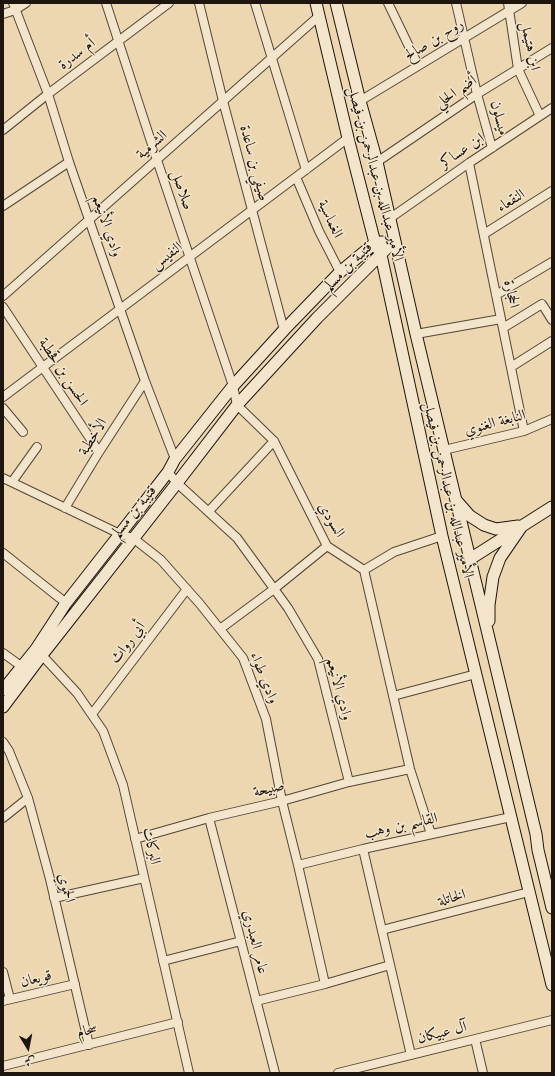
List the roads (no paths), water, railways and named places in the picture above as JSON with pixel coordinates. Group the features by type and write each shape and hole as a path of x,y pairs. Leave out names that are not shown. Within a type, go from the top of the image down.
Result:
{"main road":[{"name":"الأمير عبدالله بن عبدالرحمن بن فيصل","path":"316,3 375,243 382,255 442,536 552,984"},
{"name":"الأمير عبدالله بن عبدالرحمن بن فيصل","path":"336,3 360,101 377,162 394,242 536,834 538,850 552,908"},
{"name":"قتيبة بن مسلم","path":"3,707 39,652 66,603 168,472 175,459 233,386 340,272 375,243 394,242"},
{"name":"قتيبة بن مسلم","path":"3,690 21,666 39,652 133,538 237,405 317,318 394,242"},
{"name":"الأمير عبدالله بن عبدالرحمن بن فيصل","path":"456,500 470,516 484,525 496,529 522,526"},
{"path":"470,559 552,507"},
{"name":"الأمير عبدالله بن عبدالرحمن بن فيصل","path":"489,639 489,605 493,577 500,558 522,526"}],"street":[{"path":"3,14 14,6 26,3"},
{"name":"صلاصل","path":"106,3 156,160 233,386"},
{"name":"أم سدرة","path":"3,130 48,94 170,3"},
{"name":"صيفي بن ساعدة","path":"199,3 223,101 284,330"},
{"path":"255,3 306,170"},
{"path":"388,3 418,65"},
{"name":"ميسلون","path":"456,3 477,94 492,148"},
{"name":"روح بن صالح","path":"360,101 464,38 508,7 522,3"},
{"name":"وادي الأنيعم","path":"14,6 48,94 145,381 175,459"},
{"name":"ابن هتيمل","path":"508,7 518,69 540,116"},
{"name":"الشرمية","path":"3,296 319,16"},
{"name":"أضم الحلي","path":"377,162 477,94 552,48"},
{"name":"ابن عساكر","path":"389,219 470,162 552,108"},
{"name":"النفيس","path":"3,397 348,138"},
{"path":"3,206 70,162"},
{"name":"الحجارة","path":"470,162 524,431"},
{"name":"الغماسية","path":"296,177 340,272"},
{"name":"النقعاء","path":"484,234 552,191"},
{"path":"496,295 552,262"},
{"path":"416,334 502,324 542,304 552,320"},
{"name":"الحسن بن قحطبة","path":"3,307 99,452"},
{"path":"511,367 552,341"},
{"name":"الأخطبة","path":"65,508 145,381"},
{"path":"233,386 237,405"},
{"name":"السودي","path":"237,405 274,441 327,546 364,570"},
{"path":"3,408 23,432"},
{"name":"النابغة الغنوي","path":"444,450 524,431 552,419"},
{"path":"209,511 274,441"},
{"path":"12,482 36,447"},
{"name":"وادي الأنيعم","path":"168,472 237,538 288,608 318,659 348,782"},
{"name":"وادي طواء","path":"3,478 120,534 133,538 161,560 187,589 243,658 266,719 282,801 298,865 324,984"},
{"path":"431,834 410,769 364,570 394,552 442,536"},
{"path":"220,629 327,546"},
{"path":"3,553 66,603"},
{"name":"أبي رواث","path":"92,714 187,589"},
{"name":"البركات","path":"39,652 77,693 103,731 123,784 189,1073"},
{"path":"3,653 21,666"},
{"path":"393,696 476,674"},
{"name":"الحموي","path":"3,742 9,751 28,798 54,898 89,1045"},
{"name":"صبيحة","path":"136,839 209,818 282,801 348,782 410,769"},
{"path":"3,818 28,798"},
{"name":"القاسم بن وهب","path":"298,865 363,849 510,817"},
{"name":"عامر العبدري","path":"209,818 275,1073"},
{"path":"363,849 411,1055"},
{"path":"54,898 144,878"},
{"name":"الخاتلة","path":"382,930 529,892"},
{"path":"163,961 240,941"},
{"path":"256,1001 324,984 390,965"},
{"path":"3,972 7,1000"},
{"name":"قويعان","path":"7,1000 75,984"},
{"name":"آل عبيكان","path":"338,1073 552,1020"},
{"name":"سحام","path":"3,1066 178,1022"},
{"path":"475,1039 483,1073"}]}
